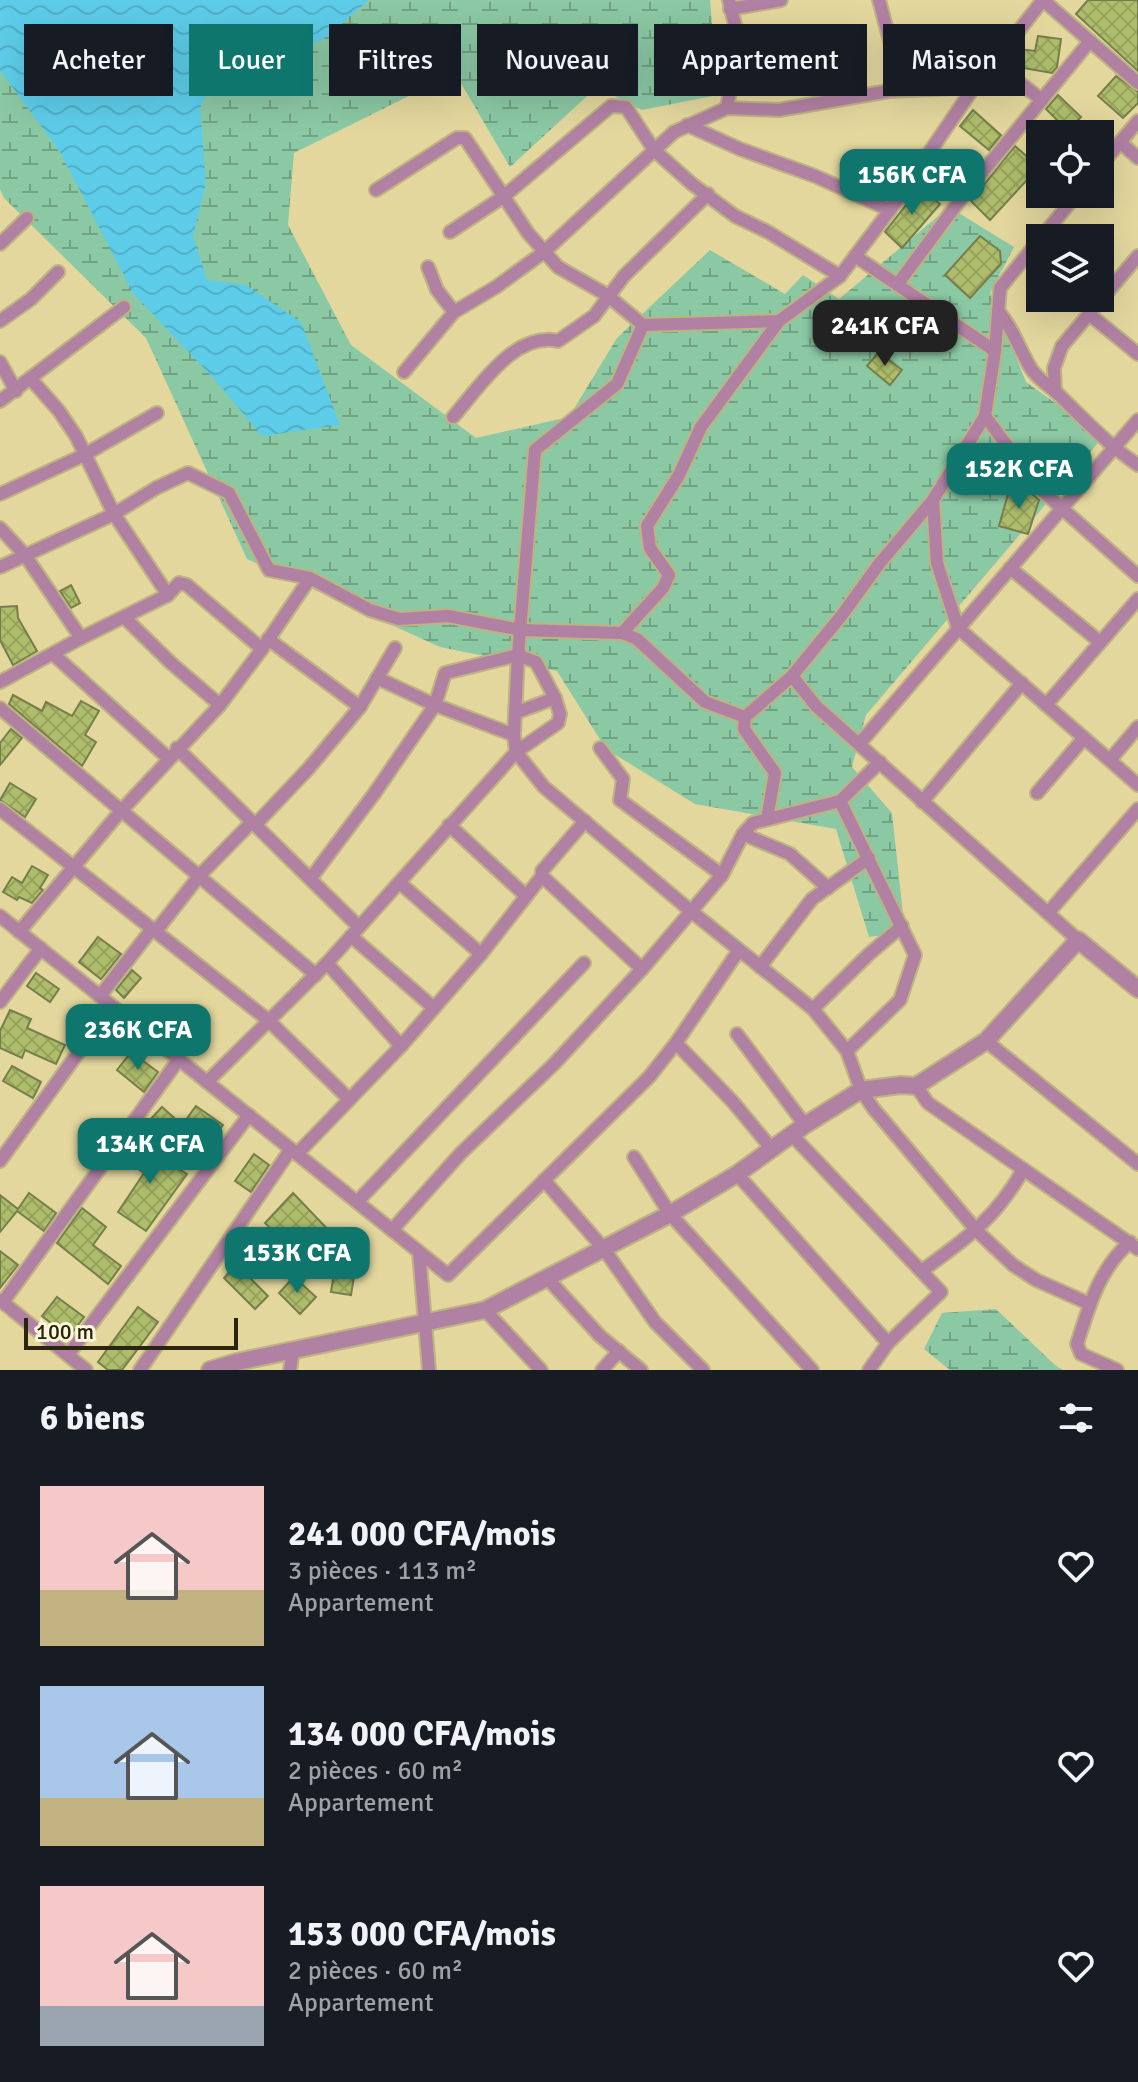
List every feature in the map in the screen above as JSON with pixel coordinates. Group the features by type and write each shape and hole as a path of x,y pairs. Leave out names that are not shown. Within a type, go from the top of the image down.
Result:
{"street":[{"path":"727,108 739,41 729,4 781,0"},
{"path":"879,0 885,24"},
{"path":"1024,24 1043,0 1138,83"},
{"path":"897,285 963,196 1090,41"},
{"path":"1025,87 1042,100"},
{"path":"404,372 454,312 496,287 544,252 674,132 727,108 779,110 883,92"},
{"path":"622,633 663,588 669,575 650,548 647,526 679,475 701,427 779,321 840,276 890,210 968,96"},
{"path":"450,232 503,197 611,106 626,107 654,150 735,216 768,232 840,276"},
{"path":"1114,149 1138,121"},
{"path":"687,125 890,210"},
{"path":"376,190 461,137 471,144 503,197 558,267 607,295 643,325 779,321"},
{"path":"1120,142 1138,158"},
{"path":"453,417 518,347 549,339 558,341 594,316 607,295 708,194"},
{"path":"1052,224 1065,208"},
{"path":"0,244 27,218"},
{"path":"855,256 995,351"},
{"path":"767,819 775,773 744,729 745,717 792,676 933,500 985,416 1000,288 1026,256"},
{"path":"1055,391 1056,358 1062,346 1136,262"},
{"path":"428,267 437,290 454,312"},
{"path":"0,321 31,299 58,272"},
{"path":"0,401 124,307"},
{"path":"998,311 1010,324 1033,371 1042,382 1113,448 1138,465"},
{"path":"1089,314 1138,354"},
{"path":"643,325 617,384 535,450 518,655 516,752 544,787 813,1009 847,1051 861,1090 977,1231 1027,1275 1090,1304"},
{"path":"0,362 16,391"},
{"path":"31,379 76,436 114,514 168,595"},
{"path":"0,494 84,455 157,413"},
{"path":"985,416 1037,486 1138,576"},
{"path":"860,743 1138,420"},
{"path":"0,567 114,514 188,473 229,493 269,570 310,578 370,610 399,619 448,616 521,630 622,633 637,639 705,702 745,717"},
{"path":"933,500 937,563 958,628 1138,785"},
{"path":"0,528 25,555 81,638"},
{"path":"1010,568 1100,642"},
{"path":"19,932 172,753 220,705 310,578"},
{"path":"0,682 168,595 176,584 187,585 265,644 360,707"},
{"path":"1046,705 1138,599"},
{"path":"1127,612 1138,620"},
{"path":"124,617 220,705"},
{"path":"100,996 200,875 309,768 360,707 395,648"},
{"path":"53,654 253,824 311,878 355,932 434,1008"},
{"path":"207,1082 316,975 516,752 558,723 560,714 555,698 536,662 518,655 445,673 435,705 311,878"},
{"path":"792,676 816,706 922,802 1138,989"},
{"path":"377,678 435,705 514,735"},
{"path":"922,802 1022,683"},
{"path":"515,713 555,698"},
{"path":"0,708 316,975"},
{"path":"1110,760 1138,727"},
{"path":"1037,793 1084,738"},
{"path":"600,748 623,779 620,800 722,875"},
{"path":"392,1230 461,1153 554,1064 642,969 722,875 743,834 753,823 840,801 880,762"},
{"path":"840,801 915,955 900,1000 847,1051"},
{"path":"0,809 268,1020 349,1099"},
{"path":"1048,913 1138,809"},
{"path":"140,1370 294,1152 401,1046 481,954 542,876 542,871 585,821"},
{"path":"449,825 526,896"},
{"path":"743,834 790,854 828,888"},
{"path":"760,967 812,899 869,858"},
{"path":"542,876 642,969"},
{"path":"400,883 481,954"},
{"path":"0,916 448,1275 649,1077 739,950"},
{"path":"813,1009 902,926"},
{"path":"210,1370 485,1310 670,1214 737,1174 771,1148 861,1090 916,1086 986,1041 1078,940"},
{"path":"0,1002 41,948"},
{"path":"327,963 401,1046"},
{"path":"357,1202 584,963"},
{"path":"0,1161 112,1006"},
{"path":"737,1034 799,1130 846,1194 941,1292 888,1343 869,1370"},
{"path":"986,1041 1138,1164"},
{"path":"676,1043 733,1102 771,1148"},
{"path":"86,1370 1,1301 179,1059"},
{"path":"916,1086 928,1103 1134,1246 1106,1269 1077,1344 1081,1354 1117,1370"},
{"path":"68,1355 249,1115"},
{"path":"634,1157 670,1214 812,1370"},
{"path":"923,1270 977,1231 1001,1206 1023,1170"},
{"path":"737,1174 888,1343"},
{"path":"544,1180 604,1249 655,1322 703,1370"},
{"path":"419,1252 429,1370"},
{"path":"547,1278 600,1336 641,1370"},
{"path":"485,1310 541,1370"},
{"path":"290,1370 293,1350"},
{"path":"602,1370 619,1351"}],"green space":[{"path":"0,0 710,0 712,24 654,24 654,96 713,96 642,110 615,96 638,96 638,24 477,24 477,96 587,96 510,167 461,83 461,24 329,24 329,96 409,96 294,153 288,225 351,345 476,438 569,417 617,338 710,250 785,294 803,275 839,299 949,207 1014,247 990,293 1026,382 1103,437 866,715 852,767 892,813 905,932 869,937 836,829 695,804 606,749 557,671 440,647 247,559 146,338 4,198 0,189"},
{"path":"996,1309 1063,1370 950,1370 924,1349 942,1313"}],"water":[{"path":"0,0 369,0 341,24 329,24 329,34 313,43 313,24 189,24 189,96 206,96 200,108 206,183 193,236 207,280 246,285 301,322 340,425 262,436 215,380 133,293 60,152 0,70"}],"building":[{"path":"1088,0 1138,0 1138,71 1076,14"},
{"path":"1038,36 1061,39 1057,67 1052,73 1025,68 1025,50 1035,51"},
{"path":"1116,76 1138,92 1138,103 1123,118 1098,96"},
{"path":"1058,95 1081,117 1078,120 1057,120 1046,109"},
{"path":"973,110 1001,135 989,150 960,126"},
{"path":"1015,146 1026,156 1026,181 990,220 971,201"},
{"path":"920,187 940,204 902,248 885,232"},
{"path":"980,236 1000,251 1001,264 970,298 945,275"},
{"path":"879,352 902,370 890,385 867,366"},
{"path":"1010,487 1031,493 1039,500 1028,534 999,526"},
{"path":"71,585 80,603 71,608 60,591"},
{"path":"17,606 18,618 37,651 13,665 0,640 0,607"},
{"path":"13,695 42,711 46,702 72,716 81,701 99,711 85,735 96,742 82,766 9,704"},
{"path":"11,729 22,738 0,765 0,743"},
{"path":"10,783 36,799 25,817 0,800"},
{"path":"32,866 48,875 40,888 43,890 32,903 19,897 17,900 3,892 12,877 22,883"},
{"path":"98,937 121,954 101,979 79,962"},
{"path":"132,970 141,978 124,998 116,990"},
{"path":"36,973 59,989 50,1002 27,986"},
{"path":"10,1010 31,1019 27,1028 65,1045 56,1064 25,1050 22,1058 0,1048 0,1031"},
{"path":"131,1052 158,1072 144,1092 117,1070"},
{"path":"12,1066 41,1082 33,1098 3,1081"},
{"path":"196,1106 223,1125 195,1164 148,1122 162,1107 182,1125"},
{"path":"132,1140 187,1174 146,1231 118,1212 144,1173 122,1157"},
{"path":"254,1154 269,1165 251,1192 235,1181"},
{"path":"29,1193 56,1213 44,1231 17,1211 0,1232 0,1195 18,1209"},
{"path":"293,1193 335,1237 312,1256 325,1258 312,1271 291,1247 276,1264 268,1253 247,1275 268,1296 255,1309 224,1278 269,1227 265,1223"},
{"path":"82,1208 106,1227 93,1245 121,1266 108,1284 57,1243"},
{"path":"0,1251 18,1265 0,1288"},
{"path":"336,1260 356,1264 351,1295 331,1292"},
{"path":"294,1277 316,1297 300,1314 279,1293"},
{"path":"57,1297 84,1317 69,1337 42,1316"},
{"path":"138,1307 158,1322 122,1370 108,1370 98,1362"}]}
